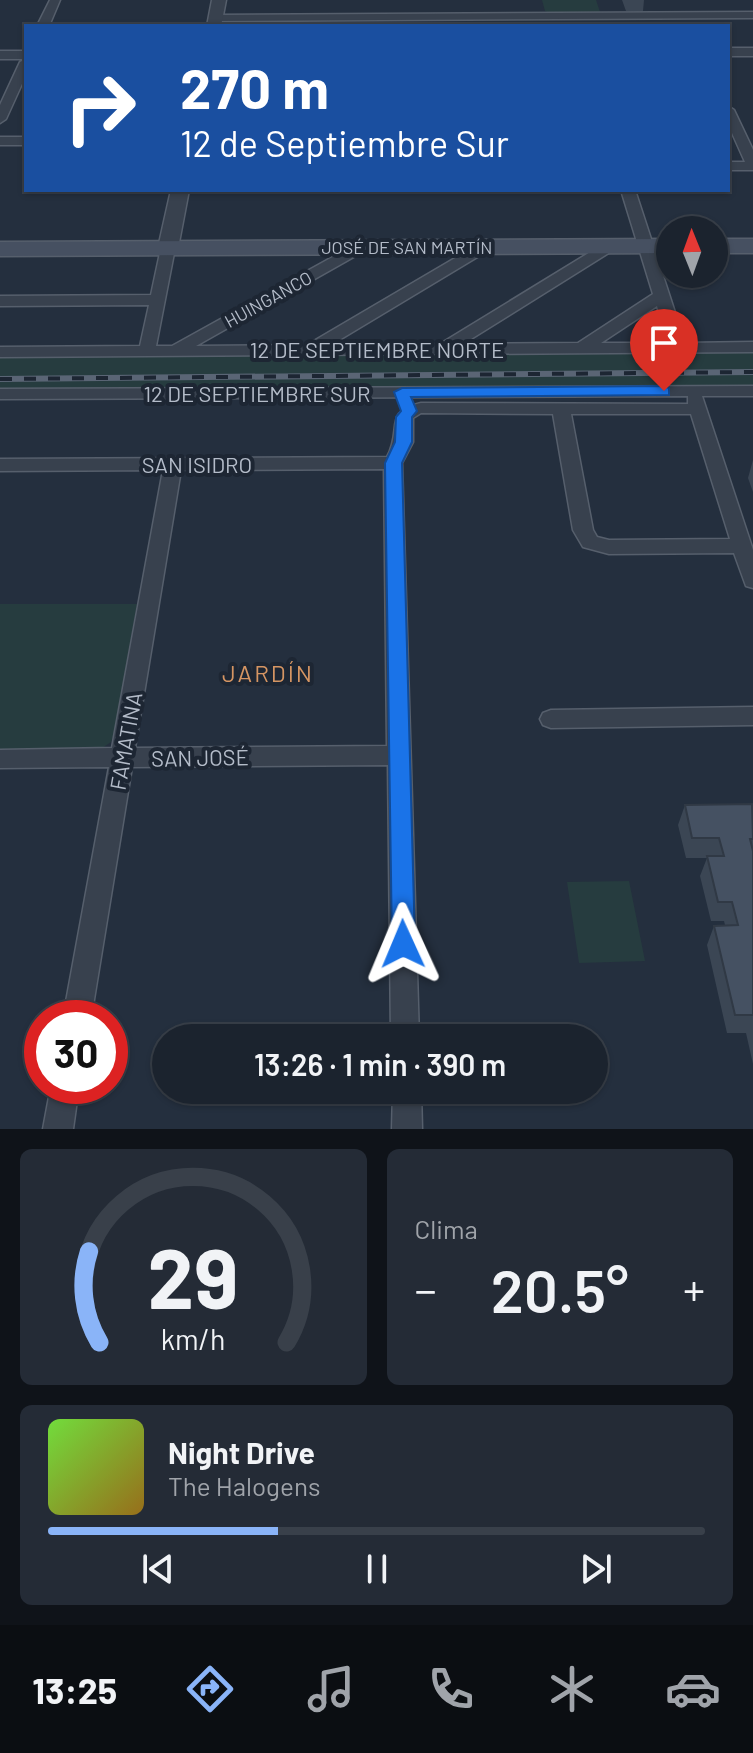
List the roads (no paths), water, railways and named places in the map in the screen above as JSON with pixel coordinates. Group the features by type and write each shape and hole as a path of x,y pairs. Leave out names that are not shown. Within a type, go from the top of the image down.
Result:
{"main road":[{"name":"JOSÉ DE SAN MARTÍN","path":"0,249 656,246"},
{"path":"728,246 753,246"}],"street":[{"path":"44,24 55,0"},
{"path":"219,0 215,22 542,16 576,21 605,16 753,15"},
{"path":"538,0 542,16"},
{"path":"600,0 605,16"},
{"path":"730,52 753,52"},
{"path":"0,55 24,55"},
{"path":"0,119 24,66"},
{"path":"730,114 753,165 730,166"},
{"path":"0,141 24,141"},
{"path":"147,351 180,192"},
{"path":"629,192 678,347"},
{"path":"444,349 610,246"},
{"name":"HUINGANCO","path":"175,351 361,247"},
{"path":"310,350 484,247"},
{"path":"582,348 661,296"},
{"path":"0,301 158,300"},
{"name":"12 DE SEPTIEMBRE NORTE","path":"0,352 753,347"},
{"name":"12 DE SEPTIEMBRE SUR","path":"0,394 402,392 696,400 753,391"},
{"path":"402,392 409,411"},
{"path":"405,1024 393,463 404,442 404,417 409,411 421,408 561,409 696,400 753,581"},
{"path":"561,409 583,530 590,542 609,547 742,546"},
{"name":"SAN ISIDRO","path":"0,465 393,463"},
{"name":"FAMATINA","path":"80,1000 173,464"},
{"path":"551,719 753,716"},
{"name":"SAN JOSÉ","path":"0,759 399,755"},
{"path":"58,1129 62,1104"},
{"path":"407,1104 407,1129"}],"railway":[{"path":"0,379 753,372"}],"district":[{"name":"JARDÍN","path":"268,672"}]}
